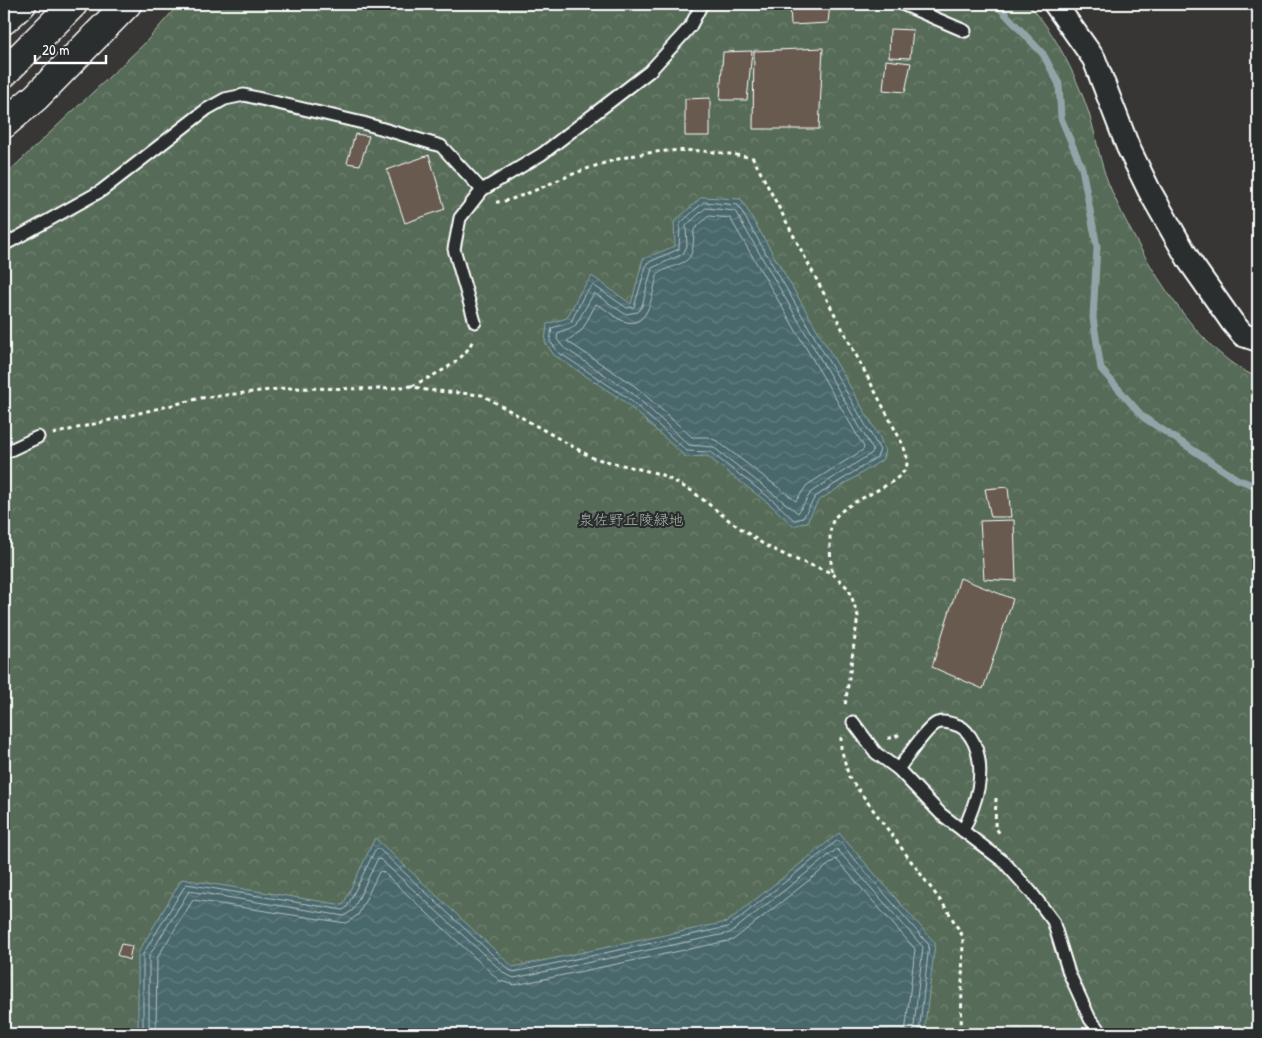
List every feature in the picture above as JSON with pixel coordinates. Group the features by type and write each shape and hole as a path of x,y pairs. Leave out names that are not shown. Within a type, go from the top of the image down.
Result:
{"highway":[{"path":"4,20 22,4"},
{"path":"4,73 73,4"},
{"path":"4,129 124,7"},
{"path":"4,124 36,96"}],"street":[{"path":"1055,4 1094,59 1128,147 1149,190 1190,262 1243,335 1258,340"}],"lane":[{"path":"476,322 454,249 460,218 482,190 542,154 650,71 690,27 702,4"},
{"path":"902,4 966,31"},
{"path":"4,245 101,191 207,110 225,99 244,95 363,123 441,146 482,190"},
{"path":"4,452 38,438"},
{"path":"853,722 876,753 898,769 941,814 1004,862 1031,892 1053,921 1069,973 1090,1019 1102,1034"},
{"path":"898,769 912,754 919,741 937,723 948,722 963,728 972,739 980,759 981,771 977,801 963,830"}],"path":[{"path":"473,201 500,203 591,167 644,152 674,149 714,151 753,158 901,441 907,458 907,466 900,476 844,509 833,519 831,531 832,573"},
{"path":"38,438 201,398 287,388 384,389 411,386 439,372 470,347 476,322"},
{"path":"411,386 426,390 482,395 594,458 660,474 692,491 730,522 763,544 789,557 832,573 849,589 858,616 844,713"},
{"path":"846,697 853,722"},
{"path":"841,729 841,748 849,776 948,911 963,937 961,1034"},
{"path":"882,739 893,738 909,729"},
{"path":"996,795 995,827 1004,840"}],"green space":[{"name":"泉佐野丘陵緑地","path":"179,4 1028,4 1048,28 1066,58 1091,120 1108,182 1150,264 1190,322 1212,346 1235,365 1258,377 1258,1034 4,1034 4,176 144,44"}],"water":[{"path":"702,197 741,199 880,438 885,451 882,460 818,501 807,522 793,526 772,506 707,456 686,457 625,402 554,355 545,342 547,324 567,318 580,292 592,276 631,304 643,259 675,246 674,222"},
{"path":"839,833 935,943 924,1034 138,1034 138,953 182,879 343,905 375,838 513,967 727,922"}],"building":[{"path":"790,4 830,4 828,23 791,25"},
{"path":"890,29 913,30 910,58 889,57"},
{"path":"823,48 819,129 753,129 754,51"},
{"path":"752,51 747,100 720,100 723,52"},
{"path":"886,60 911,63 905,92 883,90"},
{"path":"710,98 710,136 685,136 685,99"},
{"path":"355,134 369,136 360,165 347,163"},
{"path":"429,155 445,209 405,223 387,170"},
{"path":"1008,487 1011,517 991,517 985,489"},
{"path":"1014,520 1016,581 984,579 980,521"},
{"path":"960,578 1013,599 983,689 932,667"},
{"path":"121,944 132,946 129,960 117,955"}],"waterway":[{"path":"996,4 1043,54 1059,84 1061,118 1082,168 1097,247 1093,318 1101,369 1143,417 1237,479 1258,487"}]}
